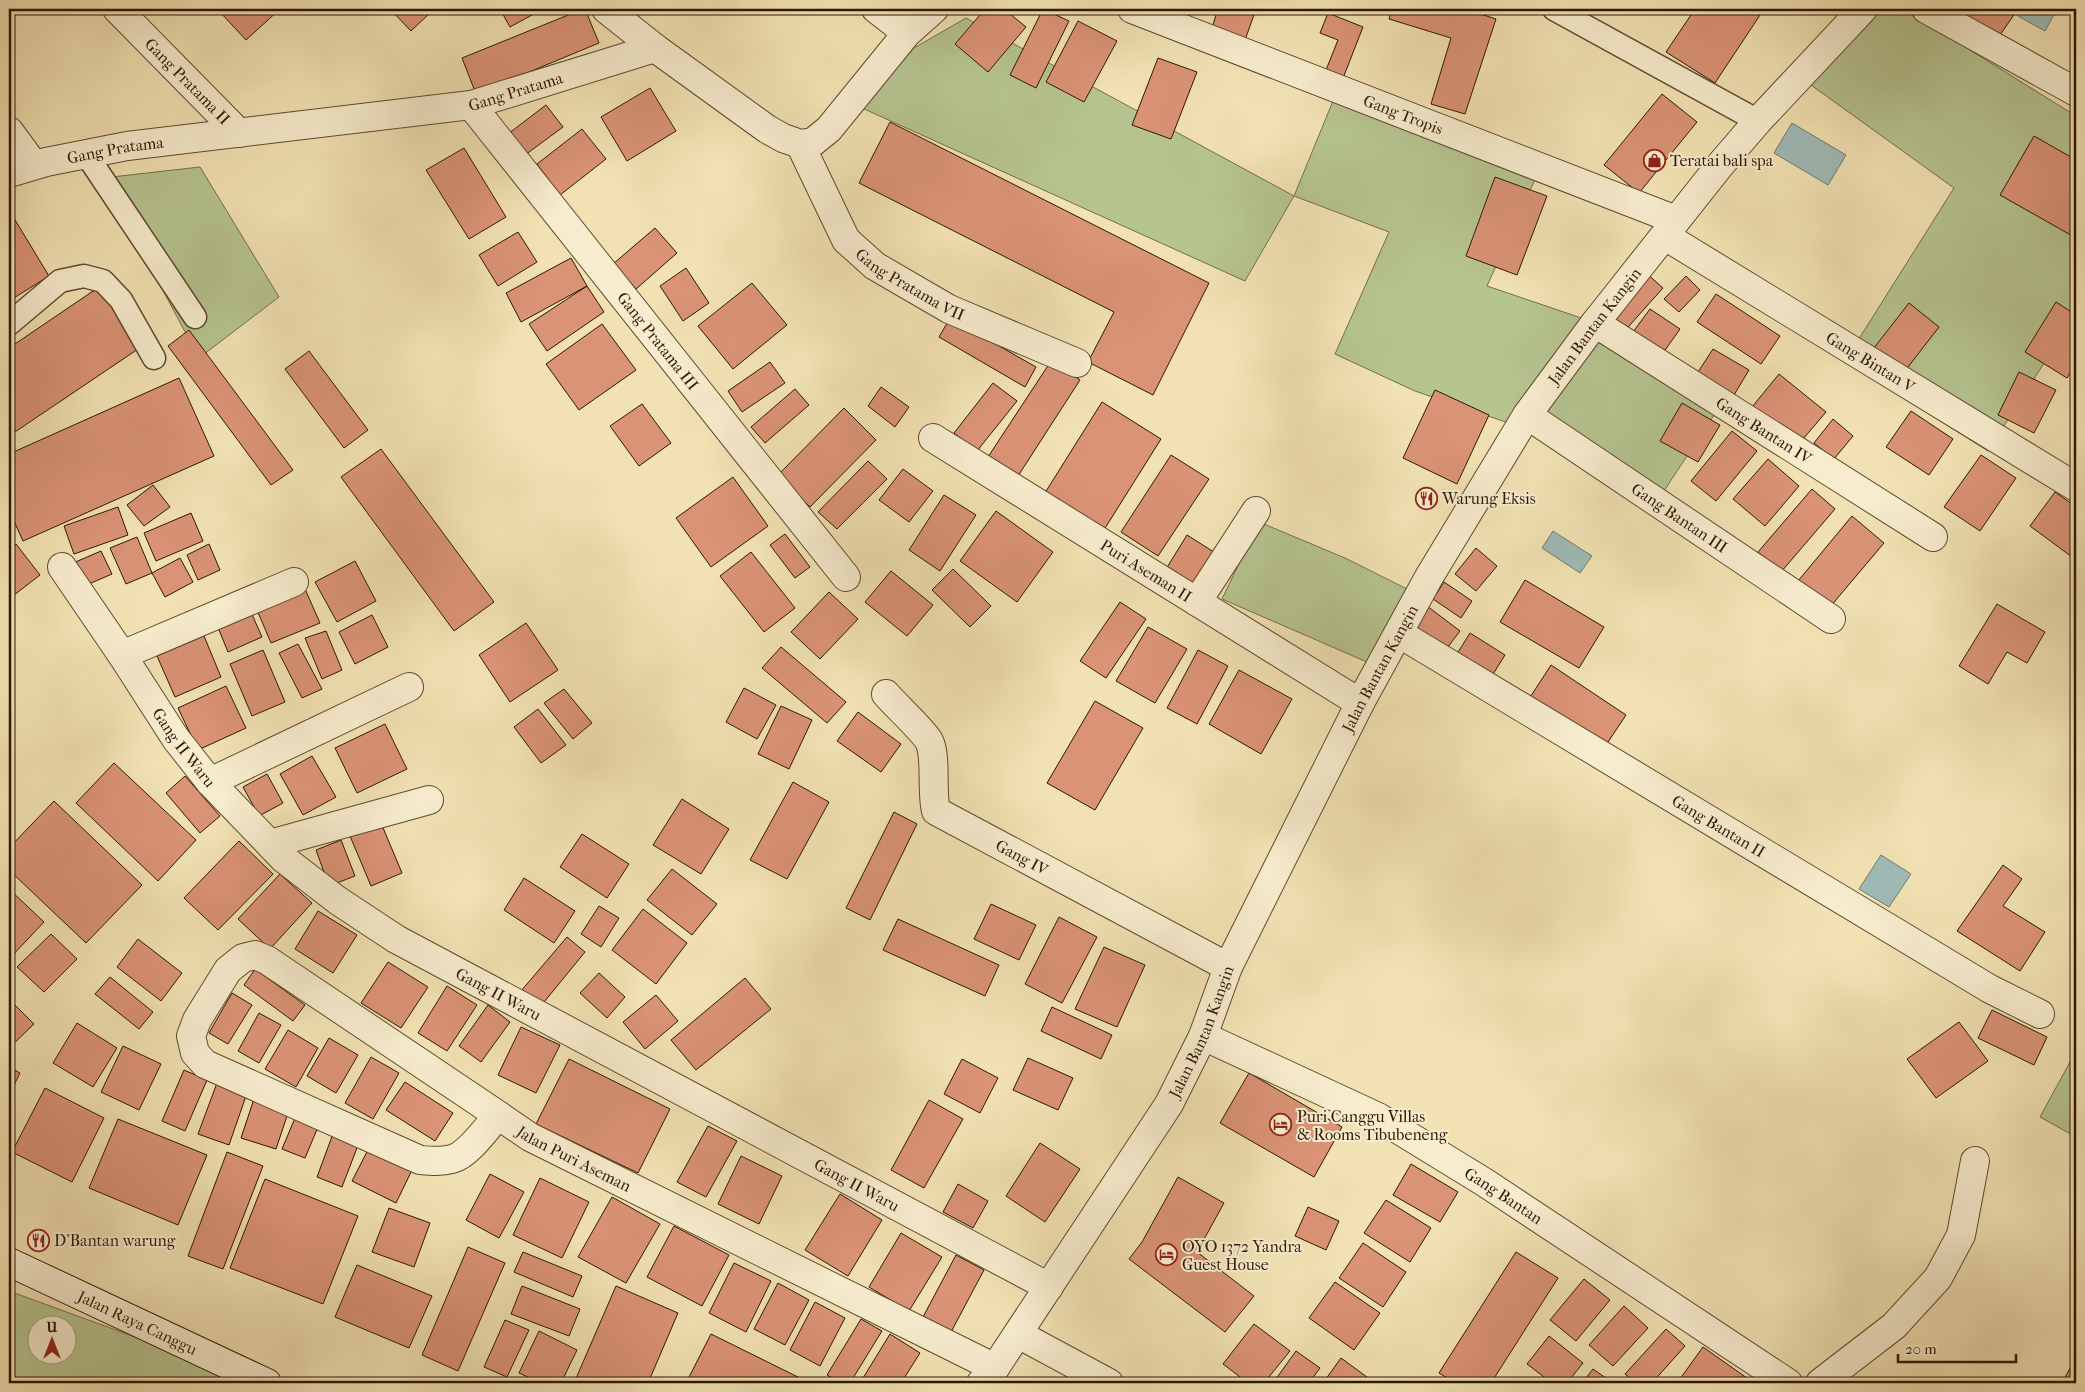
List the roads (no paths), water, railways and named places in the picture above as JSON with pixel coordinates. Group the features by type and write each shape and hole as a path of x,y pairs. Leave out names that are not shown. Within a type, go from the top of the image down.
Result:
{"street":[{"name":"Gang Pratama II","path":"117,9 239,133"},
{"path":"606,9 655,48 767,129 783,138 800,144 813,142 829,129 907,33 934,9"},
{"path":"876,9 907,33"},
{"name":"Gang Tropis","path":"1132,9 1670,228"},
{"name":"Jalan Bantan Kangin","path":"988,1375 1018,1334 1169,1104 1203,1036 1228,967 1360,704 1400,634 1429,577 1527,416 1595,323 1758,121 1863,9"},
{"path":"1926,9 2076,92"},
{"name":"Gang Pratama","path":"9,173 34,165 127,146 472,105 655,48"},
{"name":"Gang Pratama III","path":"472,105 846,577"},
{"path":"9,131 34,165"},
{"name":"Gang Pratama VII","path":"800,144 846,240 876,266 949,309 1076,363"},
{"name":"Gang Bintan V","path":"1670,228 2076,487"},
{"name":"Gang Bantan IV","path":"1595,323 1933,537"},
{"name":"Gang Bantan III","path":"1527,416 1831,619"},
{"name":"Puri Aseman II","path":"932,438 1360,704"},
{"path":"1197,602 1256,511"},
{"name":"Gang II Waru","path":"62,567 176,739 210,782 284,859 337,900 396,939 1049,1287"},
{"path":"122,655 294,582"},
{"name":"Gang Bantan II","path":"1400,634 1990,989 2040,1014"},
{"path":"210,782 409,686"},
{"name":"Gang IV","path":"886,694 929,741 932,752 933,799 936,811 1228,967"},
{"path":"270,844 429,800"},
{"name":"Jalan Puri Aseman","path":"498,1115 475,1142 454,1159 436,1162 420,1160 205,1064 195,1053 191,1036 197,1020 228,970 243,958 255,955 267,960 498,1115 530,1137 988,1375"},
{"name":"Gang Bantan","path":"1203,1036 1378,1117 1484,1182 1788,1383"},
{"path":"1820,1383 1894,1326 1938,1278 1961,1235 1975,1161"},
{"name":"Jalan Raya Canggu","path":"9,1262 250,1380"},
{"path":"1018,1334 1109,1383"}],"lane":[{"path":"1554,9 1758,121"},
{"path":"86,154 195,317"},
{"path":"9,324 60,280 84,276 103,281 121,300 154,358"}],"water":[{"path":"2022,9 2057,9 2045,31 2018,16"},
{"path":"1792,123 1846,155 1828,185 1774,153"},
{"path":"1553,531 1592,556 1580,573 1542,548"},
{"path":"1881,855 1911,874 1889,907 1859,889"}],"place":[{"name":"Teratai bali spa","path":"1654,160"},
{"name":"Warung Eksis","path":"1426,498"},
{"name":"Puri Canggu Villas & Rooms Tibubeneng","path":"1281,1125"},
{"name":"D'Bantan warung","path":"38,1240"},
{"name":"OYO 1372 Yandra Guest House","path":"1166,1255"}]}
